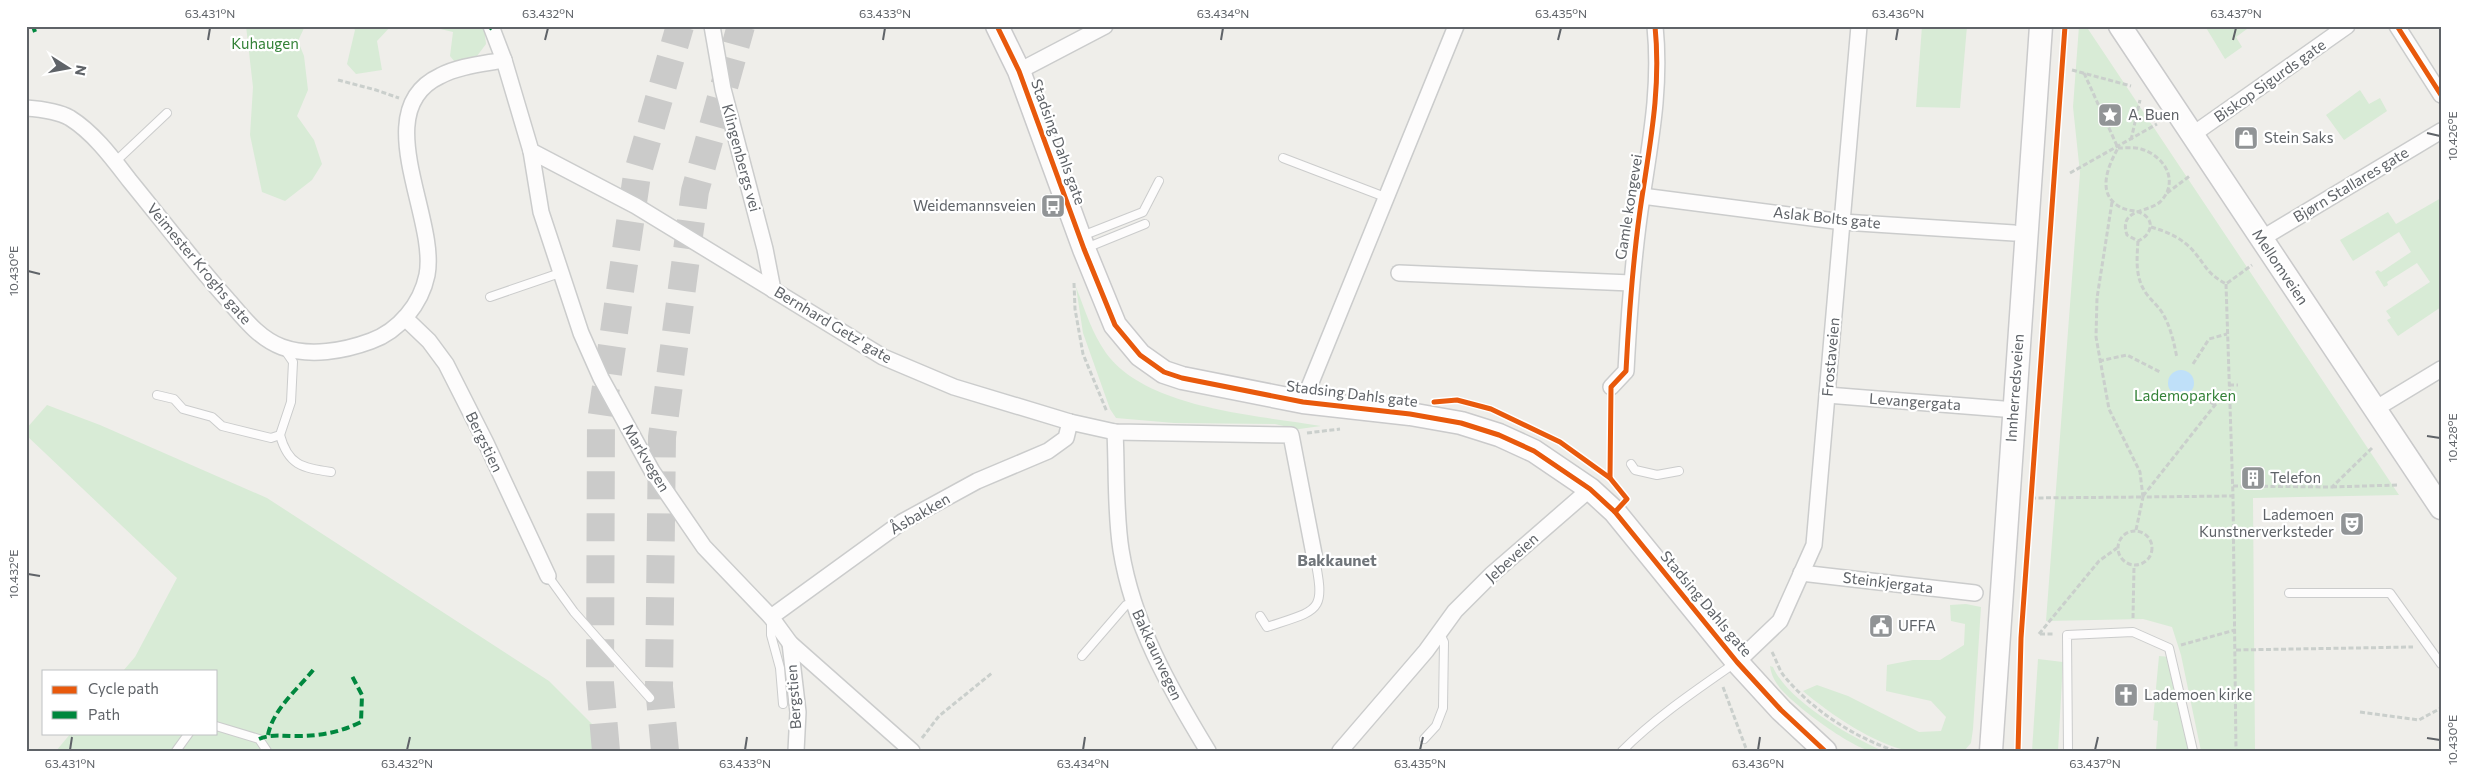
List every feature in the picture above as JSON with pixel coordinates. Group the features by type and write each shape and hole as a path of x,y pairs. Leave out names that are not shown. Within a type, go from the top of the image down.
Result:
{"main road":[{"name":"Stadsing Dahls gate","path":"997,26 1019,71 1082,243 1115,325 1140,355 1164,372 1199,382 1303,402 1410,414 1462,423 1499,435 1534,451 1590,489 1615,512 1737,662 1821,750"},
{"name":"Innherredsveien","path":"1991,751 2041,26"},
{"name":"Mellomveien","path":"2120,26 2441,508"}],"street":[{"path":"491,26 504,60 532,151"},
{"name":"Klingenbergs vei","path":"712,26 723,89 765,249 773,290"},
{"path":"1019,71 1105,26"},
{"name":"Stadsing Dahls gate","path":"1303,402 1385,196 1456,26"},
{"name":"Gamle kongevei","path":"1611,386 1626,371 1631,283 1642,196 1652,142 1658,86 1655,26"},
{"name":"Frostaveien","path":"1737,662 1780,621 1814,546 1859,26"},
{"name":"Biskop Sigurds gate","path":"2192,135 2347,26"},
{"path":"2397,26 2441,95"},
{"path":"410,105 420,90 439,76 504,60"},
{"name":"Veimester Kroghs gate","path":"26,108 38,108 68,117 83,128 115,162 201,270 256,333 282,347 319,352 352,348 383,337 405,318 420,299 427,274 426,243 407,148 406,123 410,105"},
{"name":"Bjørn Stallares gate","path":"2261,239 2441,131"},
{"name":"Bernhard Getz' gate","path":"532,151 636,206 883,357 954,387 1070,422 1115,432 1291,435"},
{"name":"Markvegen","path":"532,151 541,212 581,332 601,378 652,471 704,547 771,617 790,643 912,751"},
{"name":"Aslak Bolts gate","path":"1642,196 1843,222 2014,232"},
{"name":"Gamle kongevei","path":"1399,273 1631,283"},
{"name":"Bergstien","path":"405,318 429,340 446,364 486,443 548,576"},
{"path":"2375,409 2441,369"},
{"name":"Levangergata","path":"1827,395 2003,409"},
{"name":"Åsbakken","path":"771,617 902,522 977,481 1048,451 1066,438 1070,422"},
{"name":"Bakkaunvegen","path":"1115,432 1121,549 1133,603 1170,688 1208,751"},
{"path":"1291,435 1314,554"},
{"name":"Jebeveien","path":"1340,751 1426,652 1455,611 1491,575 1590,489"},
{"name":"Steinkjergata","path":"1801,573 1975,593"},
{"name":"Bergstien","path":"790,643 798,712 796,751"}],"lane":[{"path":"115,162 168,113"},
{"path":"1283,158 1385,196"},
{"path":"1082,243 1143,212 1159,181"},
{"path":"1082,243 1144,224"},
{"path":"490,297 560,273"},
{"path":"282,347 293,362 291,402 280,435 284,448 290,458 305,468 331,472"},
{"path":"157,395 174,399 183,409 212,417 222,426 271,438 280,435"},
{"path":"1631,464 1635,470 1657,475 1679,471"},
{"path":"1260,616 1267,627 1311,612 1319,599 1320,586 1314,554"},
{"path":"548,576 574,612 650,698"},
{"path":"2289,593 2390,593 2441,664"},
{"path":"1082,656 1126,605 1133,603"},
{"path":"771,617 770,635 780,668 784,704"},
{"path":"1424,739 1436,726 1442,708 1444,642 1439,632"},
{"path":"2068,751 2067,634 2133,632 2169,648 2193,751"},
{"path":"1622,751 1641,732 1737,662"},
{"path":"218,727 260,739 267,751"},
{"path":"176,751 188,734"}],"path":[{"path":"2072,70 2131,86"},
{"path":"2084,73 2118,148"},
{"path":"338,80 376,90 410,105"},
{"path":"2131,140 2140,100"},
{"path":"2070,173 2118,148 2157,124"},
{"path":"2118,148 2139,149 2161,160 2169,175 2170,184 2166,194"},
{"path":"2118,148 2107,170 2106,192 2112,202 2120,207 2140,212 2150,221 2151,227 2144,238 2138,241"},
{"path":"2138,241 2127,235 2125,227 2127,219 2131,215 2152,208 2166,194 2191,176"},
{"path":"2112,202 2097,298 2096,337 2109,409 2140,472 2143,497 2136,530"},
{"path":"2151,227 2180,240 2195,253 2203,267 2226,284"},
{"path":"2138,241 2136,262 2138,276 2143,290 2163,314 2172,334 2177,358"},
{"path":"2226,284 2252,266"},
{"path":"1074,282 1075,309 1084,354 1115,432"},
{"path":"2226,284 2233,486 2236,751"},
{"path":"2193,364 2209,339 2227,334"},
{"path":"2099,361 2127,355 2160,372"},
{"path":"2229,385 2238,385"},
{"path":"2197,394 2216,405"},
{"path":"2143,497 2216,405 2229,395"},
{"path":"1291,435 1347,428"},
{"path":"2332,487 2372,448"},
{"path":"2233,486 2332,487 2397,485"},
{"path":"2030,507 2032,489"},
{"path":"2031,498 2233,496"},
{"path":"2039,634 2099,561 2117,548 2122,535 2136,530 2148,536 2154,548 2148,562 2134,566 2122,561 2117,548"},
{"path":"2133,632 2134,566"},
{"path":"2169,648 2235,630"},
{"path":"2236,650 2428,646"},
{"path":"1772,652 1783,675 1815,706 1846,728 1896,751"},
{"path":"923,738 927,729 939,716 992,673"},
{"path":"1718,674 1747,751"},
{"path":"2360,712 2419,720 2441,708"}],"green space":[{"name":"Kuhaugen","path":"246,26 305,26 298,41 304,56 308,90 297,116 314,140 322,164 312,180 285,201 262,192 250,135 253,87"},
{"path":"352,26 391,26 377,41 382,70 356,74 347,64 355,30"},
{"path":"428,26 484,26 486,44 477,56 455,62 450,56 453,32"},
{"path":"1922,26 1967,26 1960,108 1916,107"},
{"name":"Lademoparken","path":"2079,26 2086,26 2399,495 2253,498 2255,751 2201,751 2181,655 2172,627 2143,619 2046,621 2080,173 2073,107"},
{"path":"2205,26 2251,26 2236,37 2242,47 2225,59"},
{"path":"2360,90 2369,104 2380,98 2387,111 2344,140 2326,115"},
{"path":"2441,198 2441,307 2398,336 2387,320 2391,318 2386,311 2430,282 2417,263 2387,282 2388,285 2384,287 2375,272 2378,270 2381,272 2411,252 2399,232 2353,261 2340,240 2388,212 2396,224"},
{"path":"1076,287 1093,329 1106,353 1124,372 1148,386 1175,398 1205,406 1236,413 1321,426 1292,430 1275,424 1174,423 1116,418 1110,409 1083,333"},
{"path":"47,405 100,425 267,498 549,681 619,751 56,751 70,734 218,734 218,670 124,670 135,657 177,578 26,435 26,429"},
{"path":"1966,604 1981,607 1973,729 1971,743 1964,751 1917,752 1896,748 1854,727 1803,691 1817,685 1848,696 1919,732 1941,731 1946,717 1931,701 1886,691 1887,665 1913,660 1940,660 1964,645 1965,624 1951,621 1950,605"},
{"path":"2159,656 2171,657 2193,751 2156,751 2158,721 2153,720"},
{"path":"2038,659 2063,662 2058,751 2032,751"},
{"path":"1770,666 1773,667 1780,680 1791,692 1805,704 1837,727 1883,751 1873,751 1861,747 1821,723 1784,692 1774,680"}],"water":[{"path":"2181,370 2190,374 2194,383 2190,392 2181,396 2172,392 2168,383 2172,374"}],"tunnel":[{"path":"606,751 600,683 601,421 637,175 680,26"},
{"path":"665,751 659,687 662,437 695,191 741,26"}],"marked path":[{"path":"33,26 35,32"},
{"path":"488,26 492,29"},
{"path":"268,735 275,717 281,708 314,669"},
{"path":"259,739 272,736 321,734 344,729 361,722 362,695 352,676"}],"cycle path":[{"path":"997,26 1019,71 1084,249 1115,325 1140,355 1164,372 1182,378 1303,402 1410,414 1461,423 1499,435 1534,451 1590,489 1615,512 1737,662 1781,710 1825,751"},
{"path":"1610,478 1611,387 1626,371 1634,262 1656,91 1657,48 1655,26"},
{"path":"2018,751 2021,638 2065,26"},
{"path":"2397,26 2441,95"},
{"path":"1434,402 1457,400 1491,409 1560,442 1610,478 1627,499 1615,512"}],"place":[{"name":"A. Buen","path":"2110,115"},
{"name":"Stein Saks","path":"2246,138"},
{"name":"Weidemannsveien","path":"1053,206"},
{"name":"Telefon","path":"2253,478"},
{"name":"Lademoen Kunstnerverksteder","path":"2352,524"},
{"name":"UFFA","path":"1881,626"},
{"name":"Lademoen kirke","path":"2126,695"}],"district":[{"name":"Bakkaunet","path":"1337,560"}]}
